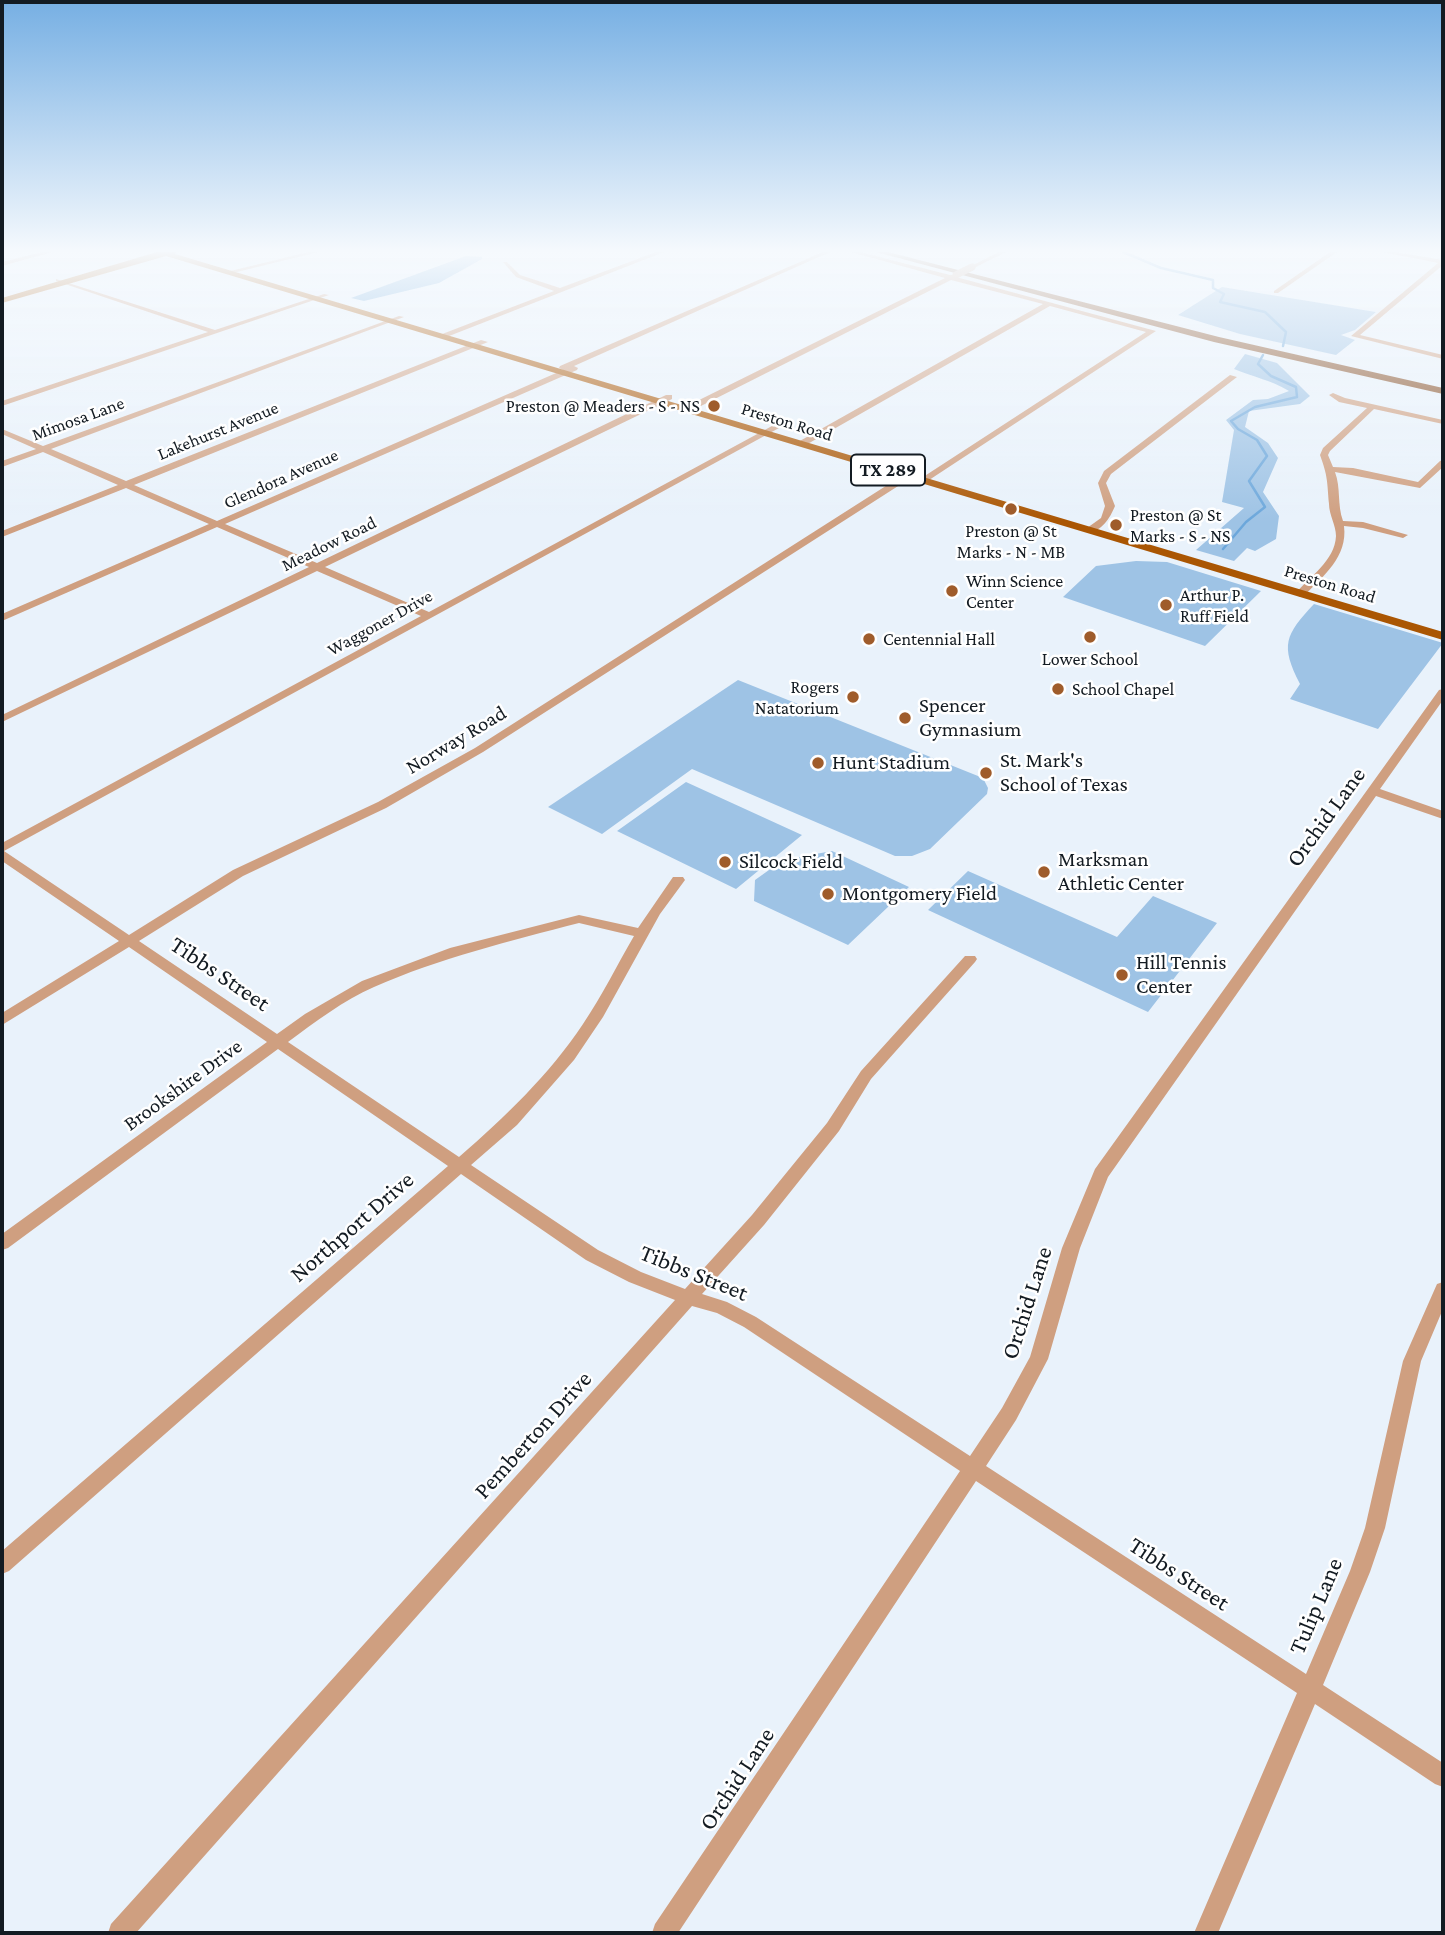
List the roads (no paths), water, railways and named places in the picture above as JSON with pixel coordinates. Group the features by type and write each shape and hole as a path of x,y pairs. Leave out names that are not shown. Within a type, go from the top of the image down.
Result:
{"highway":[{"path":"1227,342 1443,391"},
{"path":"1247,342 1443,386"}],"main road":[{"name":"Preston Road","path":"462,342 669,397 692,407 1094,527 1443,636"},
{"name":"Preston Road","path":"485,342 659,402 692,407"},
{"name":"Preston Road","path":"1308,593 1443,626"}],"street":[{"path":"2,404 184,342"},
{"name":"Mimosa Lane","path":"2,464 333,342"},
{"name":"Lakehurst Avenue","path":"2,534 483,342"},
{"name":"Glendora Avenue","path":"2,618 624,342"},
{"path":"692,407 821,342"},
{"path":"806,441 980,342"},
{"name":"Norway Road","path":"2,1020 238,873 382,805 479,751 1134,342"},
{"path":"1374,342 1443,357"},
{"path":"1094,527 1105,519 1110,506 1102,483 1107,473 1233,377"},
{"path":"1333,395 1342,400 1443,422"},
{"name":"Meadow Road","path":"2,719 669,397"},
{"path":"1308,593 1336,555 1341,538 1331,498 1331,469 1324,456 1326,450 1372,407"},
{"name":"Waggoner Drive","path":"2,848 770,430"},
{"path":"2,431 430,616"},
{"path":"1331,469 1420,485 1443,463"},
{"path":"1339,523 1363,525 1403,536"},
{"name":"Orchid Lane","path":"664,1933 1009,1414 1039,1359 1071,1248 1101,1174 1443,692"},
{"path":"1374,791 1443,815"},
{"name":"Tibbs Street","path":"2,855 592,1255 635,1277 721,1307 750,1322 1443,1776"},
{"name":"Northport Drive","path":"2,1564 511,1121 553,1077 597,1014 655,908 678,880"},
{"name":"Brookshire Drive","path":"2,1243 326,1007 368,984 455,951 579,919 640,933"},
{"name":"Pemberton Drive","path":"120,1933 689,1298 797,1173 882,1056 970,959"},
{"name":"Tulip Lane","path":"1206,1933 1360,1572 1375,1528 1412,1361 1443,1289"}],"waterway":[{"path":"1223,549 1246,522 1265,507 1249,481 1267,456 1257,440 1238,429 1231,421 1255,407 1297,397 1296,387 1271,376 1258,364 1263,355"}],"place":[{"name":"Preston @ Meaders - S - NS","path":"714,406"},
{"name":"Preston @ St Marks - N - MB","path":"1011,509"},
{"name":"Preston @ St Marks - S - NS","path":"1116,525"},
{"name":"Winn Science Center","path":"952,591"},
{"name":"Arthur P. Ruff Field","path":"1166,605"},
{"name":"Lower School","path":"1090,637"},
{"name":"Centennial Hall","path":"869,639"},
{"name":"School Chapel","path":"1058,689"},
{"name":"Rogers Natatorium","path":"853,697"},
{"name":"Spencer Gymnasium","path":"905,718"},
{"name":"Hunt Stadium","path":"818,763"},
{"name":"St. Mark's School of Texas","path":"986,773"},
{"name":"Silcock Field","path":"725,862"},
{"name":"Marksman Athletic Center","path":"1044,872"},
{"name":"Montgomery Field","path":"828,894"},
{"name":"Hill Tennis Center","path":"1122,975"}]}
